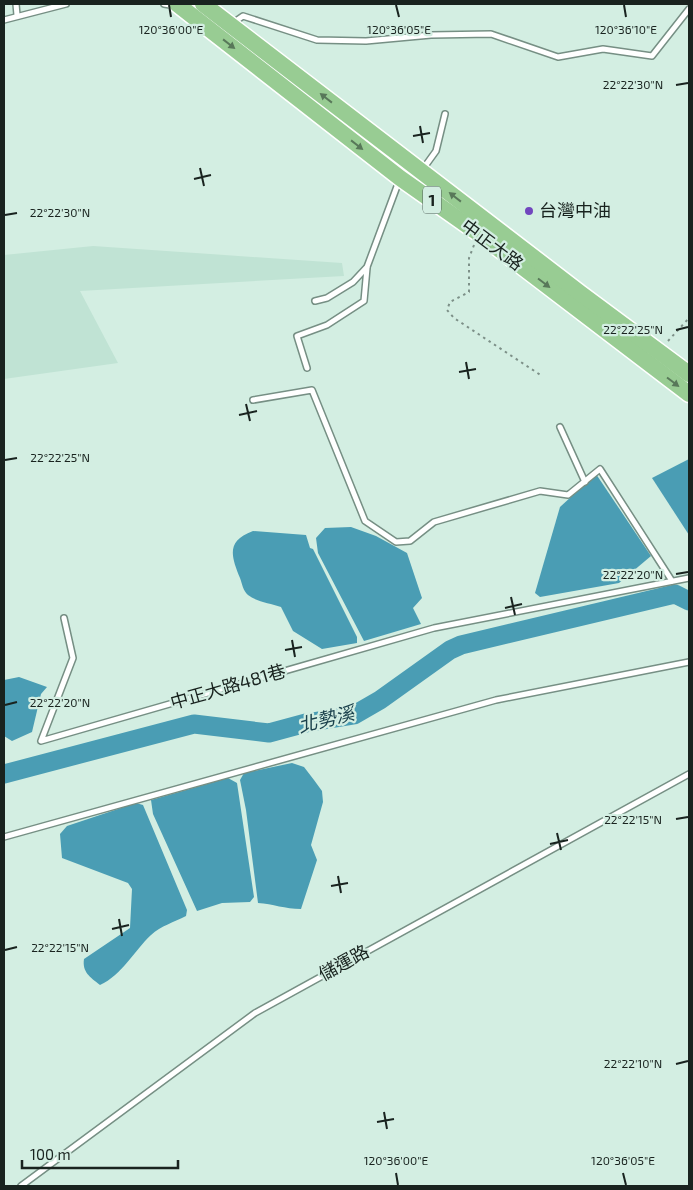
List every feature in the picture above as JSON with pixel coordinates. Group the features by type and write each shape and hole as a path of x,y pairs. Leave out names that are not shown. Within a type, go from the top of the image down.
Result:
{"main road":[{"name":"中正大路","path":"188,5 231,25 421,172 510,249 689,394"},
{"name":"中正大路","path":"188,5 400,178 478,233 510,249 660,351 689,374"}],"lane":[{"path":"16,4 17,15"},
{"path":"4,20 17,15 66,4"},
{"path":"164,4 188,5"},
{"path":"231,25 243,16 317,40 366,41 431,35 491,34 558,57 604,49 652,56 689,8"},
{"path":"421,172 436,151 445,114"},
{"path":"306,368 297,336 328,325 364,301 367,267 400,178"},
{"path":"315,301 327,298 353,282 367,267"},
{"path":"253,400 312,390 365,521 396,542 410,541 434,522 540,491 568,495 600,469 672,582"},
{"path":"560,427 585,482"},
{"name":"中正大路481巷","path":"64,618 72,658 41,741 434,628 689,578"},
{"path":"4,837 496,700 689,662"},
{"name":"儲運路","path":"21,1186 255,1013 689,774"}],"path":[{"path":"478,233 468,258 469,292 450,302 447,310 454,318 542,376"},
{"path":"660,351 689,318"}],"shaded area":[{"path":"93,246 342,263 344,276 80,291 118,363 4,379 4,255"}],"water":[{"path":"689,459 689,535 652,478"},
{"path":"596,474 651,556 619,583 540,597 535,593 560,507"},
{"path":"351,527 376,536 407,553 422,598 413,608 421,624 364,641 318,553 316,538 325,528"},
{"path":"253,531 306,535 310,548 313,549 357,637 357,643 322,649 293,631 281,607 255,599 246,593 234,563 233,550 238,539"},
{"path":"19,677 47,687 41,694 32,732 12,741 4,736 4,680"},
{"path":"292,763 304,767 322,791 323,802 311,845 317,860 301,909 258,903 246,810 240,780 244,773"},
{"path":"228,778 237,783 254,897 250,902 222,903 197,911 153,814 151,800"},
{"path":"136,803 143,805 187,910 186,916 155,932 115,975 100,985 86,971 84,959 130,928 132,889 128,883 62,858 60,834 67,826"}],"waterway":[{"name":"北勢溪","path":"4,774 194,724 269,733 306,723 354,715 380,700 450,650 461,645 675,594 689,601"}],"place":[{"name":"台灣中油","path":"529,211"}]}
